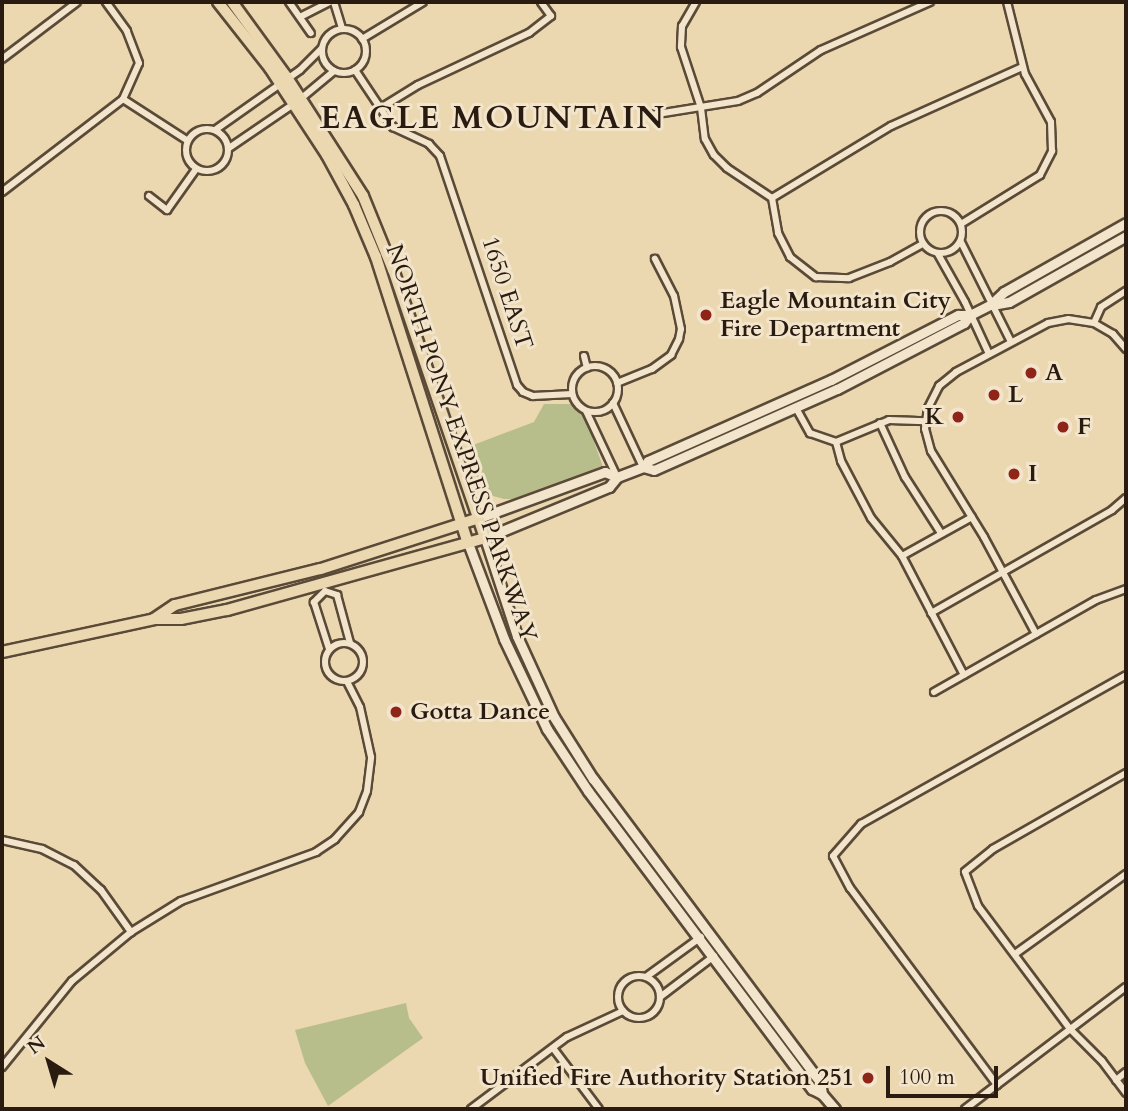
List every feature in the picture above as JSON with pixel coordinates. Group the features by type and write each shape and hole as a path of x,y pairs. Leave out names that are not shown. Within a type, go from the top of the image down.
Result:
{"main road":[{"name":"NORTH PONY EXPRESS PARKWAY","path":"218,2 284,81"},
{"name":"NORTH PONY EXPRESS PARKWAY","path":"232,2 298,101 340,156 380,233 485,538"},
{"name":"NORTH PONY EXPRESS PARKWAY","path":"298,101 376,257 468,544"},
{"path":"154,619 175,605 321,569 479,518"},
{"path":"2,652 154,619 181,619 324,588 485,538"}],"street":[{"path":"2,59 77,2"},
{"path":"2,192 123,99 139,63 127,31 106,2"},
{"path":"289,2 311,33"},
{"path":"300,17 332,2 342,29"},
{"path":"362,39 423,2"},
{"path":"379,108 418,85 530,33 551,16 541,2"},
{"path":"696,2 686,17 681,36 683,54 701,108 705,139 713,155 772,198 778,233 790,257 816,276 849,278 890,262 923,244"},
{"path":"651,115 738,101 757,93 821,50 930,2"},
{"path":"961,224 1040,175 1052,151 1053,130 1022,66 1007,2"},
{"path":"215,130 225,138 229,148 227,158 220,168 208,172 196,169 186,155 188,141 198,131 215,130 284,81 321,49 326,38 342,29 354,31 362,39 366,53 355,70 344,73 334,71 324,62 321,49"},
{"path":"772,198 891,126 1022,66"},
{"name":"1650 EAST","path":"355,70 393,127 429,144 440,156 517,385 523,392 533,396 572,394"},
{"path":"229,148 298,101 334,71"},
{"path":"123,99 188,141"},
{"path":"149,196 167,210 196,169"},
{"path":"989,354 938,254 923,244 920,229 927,216 934,212 948,212 961,224 961,242 990,305 1011,342"},
{"path":"990,305 1004,292 1126,223"},
{"path":"485,538 609,487 617,477 643,467 649,461 831,380 958,314 970,314 990,305 1009,302 1126,236"},
{"path":"938,254 949,252 961,242"},
{"path":"617,383 652,369 671,355 681,329 674,296 655,260"},
{"path":"1094,323 1101,307 1126,292"},
{"path":"617,383 613,403 643,467 654,470 796,408 964,323 970,314"},
{"path":"1036,634 972,517 930,451 925,425 930,401 939,387 956,372 1059,320 1078,319 1094,323 1113,334 1126,349"},
{"path":"584,355 587,368"},
{"path":"617,383 601,368 587,368 575,379 572,394 577,404 586,411 617,477"},
{"path":"586,411 601,411 613,403"},
{"path":"796,408 810,433 836,442 880,423 903,419 925,425"},
{"path":"880,423 905,477 941,533"},
{"path":"836,442 841,461 871,518 902,556 964,675"},
{"path":"479,518 605,472 617,477"},
{"path":"931,613 1112,510 1126,498"},
{"path":"902,556 972,517"},
{"name":"NORTH PONY EXPRESS PARKWAY","path":"485,538 517,636 554,717 593,779 708,931 717,954"},
{"name":"NORTH PONY EXPRESS PARKWAY","path":"468,544 506,646 547,729 588,792 699,938 717,954 820,1082 822,1094 835,1109"},
{"path":"321,569 324,588 314,602 329,649 325,660 328,673 338,680 347,681 359,674 363,665 360,650 350,643 340,643 329,649"},
{"path":"324,588 337,595 350,643"},
{"path":"933,692 1096,600 1126,589"},
{"path":"997,1085 850,888 832,856 860,824 1126,675"},
{"path":"2,1067 72,981 131,933 181,901 316,852 340,834 359,812 368,783 371,757 360,707 347,681"},
{"path":"1126,773 993,849 965,872 978,906 1070,1029 1126,1093"},
{"path":"2,840 26,844 74,865 101,890 131,933"},
{"path":"1015,954 1126,874"},
{"path":"708,931 646,976 628,978 619,989 618,1004 633,1018 648,1017 655,1011 660,997 717,954"},
{"path":"646,976 657,985 660,997"},
{"path":"965,1109 1126,987"},
{"path":"471,1109 566,1037 623,1011"},
{"path":"553,1048 599,1109"},
{"path":"1116,1080 1126,1072"}],"green space":[{"path":"544,404 570,404 577,409 586,419 604,470 520,499 493,496 484,489 471,467 468,447 534,422"},
{"path":"406,1003 409,1018 423,1038 328,1106 305,1063 295,1030"}],"place":[{"name":"Eagle Mountain City Fire Department","path":"706,315"},
{"name":"A","path":"1031,373"},
{"name":"L","path":"994,395"},
{"name":"K","path":"958,417"},
{"name":"F","path":"1063,427"},
{"name":"I","path":"1014,474"},
{"name":"Gotta Dance","path":"396,712"},
{"name":"Unified Fire Authority Station 251","path":"868,1078"}],"district":[{"name":"EAGLE MOUNTAIN","path":"493,118"}]}
